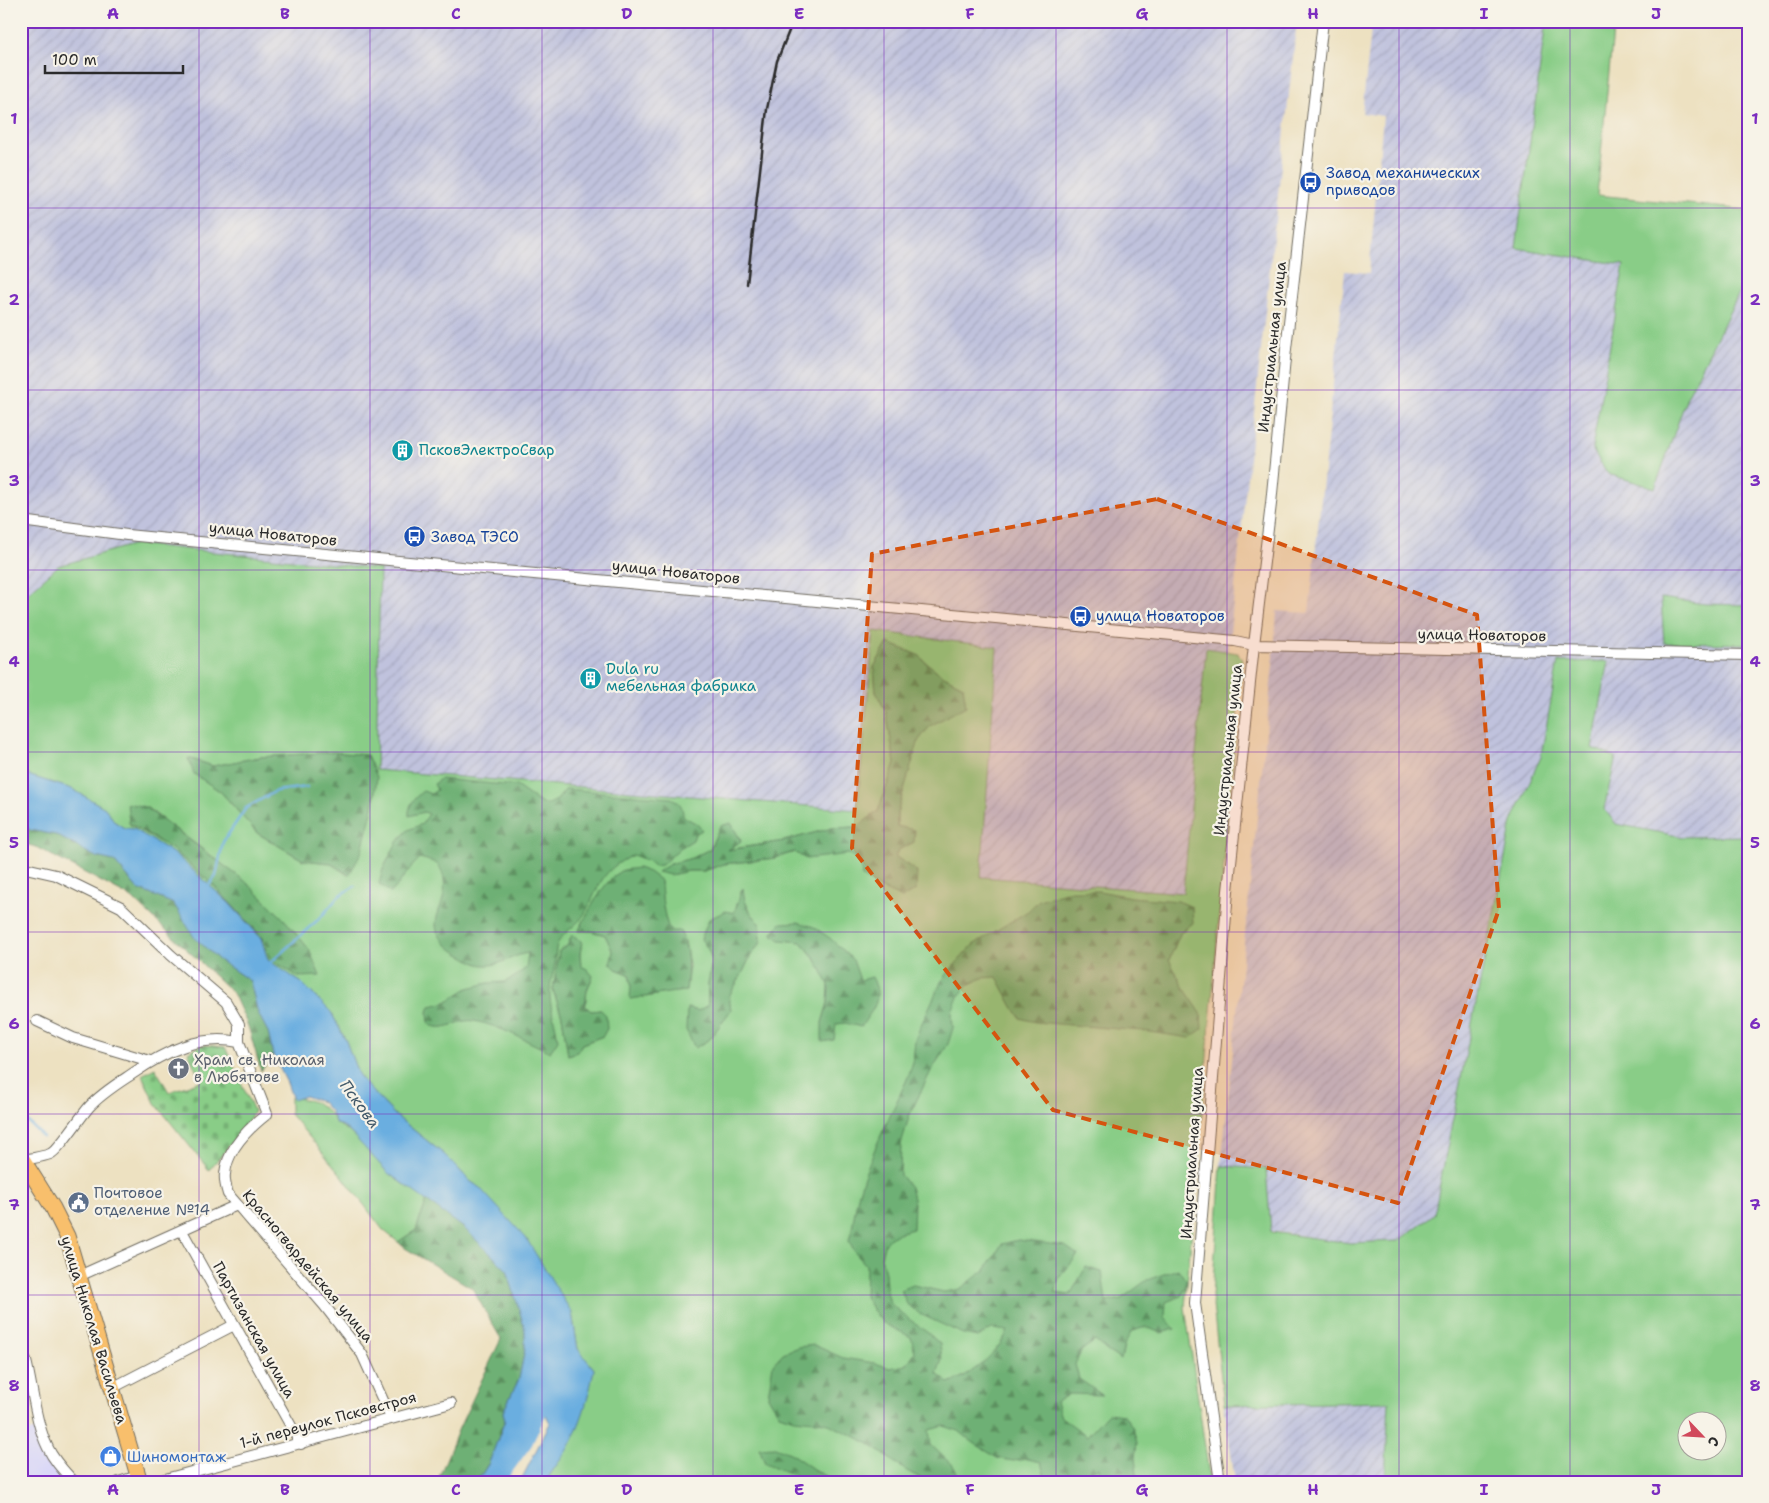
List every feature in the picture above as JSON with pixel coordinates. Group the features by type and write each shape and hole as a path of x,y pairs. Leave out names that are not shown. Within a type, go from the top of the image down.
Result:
{"main road":[{"name":"улица Николая Васильева","path":"22,1158 53,1208 67,1236 139,1479"}],"street":[{"name":"Индустриальная улица","path":"1220,1482 1196,1303 1228,891 1323,21"},
{"name":"улица Новаторов","path":"21,521 127,535 1226,640 1254,645 1748,655"},
{"path":"21,866 56,875 121,907 171,955 226,1002 239,1024 239,1042 216,1039 204,1040 184,1046 150,1061 110,1088 91,1104 51,1154 22,1158"},
{"path":"37,1021 73,1038 150,1061"},
{"name":"Красногвардейская улица","path":"239,1042 267,1114 250,1128 234,1149 225,1174 228,1194 324,1305 362,1354 390,1418"},
{"path":"79,1276 237,1204"},
{"name":"Партизанская улица","path":"182,1230 301,1444"},
{"path":"112,1388 234,1326"},
{"path":"26,1361 47,1448 59,1466 74,1482"},
{"name":"1-й переулок Псковстроя","path":"154,1482 301,1444 390,1418 451,1404"},
{"path":"119,1482 139,1479"}],"highlighted area":[{"path":"1157,499 1477,615 1499,909 1398,1203 1053,1110 852,848 872,554"}],"shaded area":[{"path":"21,21 1297,21 1228,651 1206,649 1183,893 981,877 997,647 874,631 857,810 376,770 380,569 135,544 58,566 21,599"},
{"path":"1372,21 1546,21 1516,248 1624,264 1592,449 1655,488 1687,397 1740,291 1748,295 1748,315 1743,327 1748,329 1748,605 1705,604 1661,599 1665,643 1748,644 1748,836 1683,837 1616,825 1604,809 1616,758 1592,749 1609,662 1558,662 1541,756 1512,822 1434,1214 1398,1241 1350,1243 1271,1231 1266,1169 1221,1166 1277,611 1309,613 1345,271 1369,273 1383,116 1362,113"},
{"path":"1389,1402 1385,1482 1235,1482 1224,1405"},
{"path":"37,1430 57,1469 61,1482 21,1482 21,1434"}],"green space":[{"path":"1546,21 1614,21 1597,195 1748,210 1748,295 1740,291 1687,397 1655,488 1608,474 1592,449 1624,265 1516,248"},
{"path":"135,544 380,569 376,770 857,810 874,631 997,647 981,877 1183,893 1206,648 1238,653 1242,659 1185,1307 1210,1482 545,1482 567,1449 580,1421 594,1369 578,1349 572,1313 479,1187 470,1181 445,1155 396,1116 368,1087 358,1074 346,1041 331,1012 302,983 268,960 261,938 229,903 176,855 134,829 124,828 115,822 105,808 72,789 21,773 21,599 58,566","holes":["888,643 920,656 942,675 963,686 918,740 897,814 897,827 914,842 900,849 894,856 917,872 861,861 849,854 795,852 775,858 724,864 704,871 689,871 670,875 670,864 692,858 710,849 720,826 730,824 741,840 726,850 784,841 832,828 857,827 878,811 895,763 886,712 876,692 874,667","293,755 348,875 330,863 303,860 257,833 221,792 195,774 188,758 213,766 260,757","146,807 221,863 299,977 270,959 263,938 214,886 172,849 129,824","619,872 661,881 663,908 668,928 685,941 689,965 686,991 669,992 646,997 631,984 629,974 616,969 613,952 605,935 579,930 596,900","742,889 748,907 760,923 761,942 751,955 729,996 719,1025 710,1039 687,1008 698,1011 708,1005 708,986 713,964 709,949 734,913","582,941 581,966 593,976 587,990 585,1006 591,1011 601,1010 603,1036 582,1044 577,1052 568,1055 562,1016 553,990 559,951","801,942 860,980 845,1023 822,1023 828,999 829,985 821,968"]},
{"path":"1661,598 1705,604 1748,605 1748,644 1664,643"},
{"path":"888,643 920,656 942,675 963,686 966,706 930,726 919,740 897,814 897,826 915,830 914,842 900,849 895,856 917,872 916,890 902,898 878,887 862,877 861,861 849,854 806,859 794,852 775,858 724,864 704,871 689,871 670,875 657,872 670,864 692,858 710,849 720,826 731,823 741,841 728,850 784,841 832,828 857,827 878,811 895,763 886,712 876,692 874,667"},
{"path":"1609,661 1592,748 1616,757 1604,809 1616,824 1683,837 1748,836 1748,1482 1385,1482 1389,1402 1224,1405 1212,1296 1221,1166 1266,1169 1271,1232 1350,1243 1398,1241 1434,1214 1512,822 1541,756 1558,662"},
{"path":"333,752 367,755 377,777 373,808 361,853 349,875 330,863 303,860 257,833 221,792 194,774 188,758 213,766 260,757"},
{"path":"440,779 516,786 542,804 549,804 557,800 566,789 671,798 680,805 683,816 697,824 702,830 695,834 693,840 680,848 662,865 654,866 648,861 633,855 614,867 603,879 579,921 559,940 556,947 550,990 558,1040 550,1052 513,1034 484,1023 468,1021 446,1027 435,1027 429,1024 428,1012 430,1006 444,1003 468,988 488,983 504,982 513,978 526,968 528,953 501,963 481,965 459,954 445,943 436,925 445,886 442,872 434,862 420,858 391,893 379,884 383,869 397,842 408,830 422,824 429,814 424,812 409,816 413,802 423,791 431,794 437,790 434,784"},
{"path":"127,803 145,807 245,881 284,919 309,949 320,976 299,977 270,959 263,938 214,886 172,849 129,823"},
{"path":"21,822 30,830 56,835 96,857 114,861 138,889 174,904 195,937 219,960 250,981 258,1013 268,1032 273,1055 261,1071 248,1026 233,993 132,898 36,847 21,843"},
{"path":"638,868 649,872 661,881 663,907 670,931 680,931 687,953 686,991 630,999 631,984 629,974 616,969 610,963 613,952 605,935 591,931 579,931 596,899 613,877 621,871"},
{"path":"743,888 748,907 760,923 761,942 751,955 729,996 731,1010 710,1039 695,1048 686,1030 687,1008 698,1011 708,1005 711,965 711,956 701,939 709,919 726,911 734,913"},
{"path":"1069,891 1099,891 1131,897 1178,901 1192,907 1193,923 1181,932 1169,960 1184,988 1201,1013 1202,1029 1190,1038 1143,1031 1035,1022 1020,1018 997,977 982,978 968,985 958,997 952,1012 953,1028 948,1044 931,1071 910,1114 901,1144 900,1175 910,1187 914,1203 913,1229 898,1233 885,1242 881,1257 890,1303 940,1344 942,1359 937,1374 949,1383 983,1363 997,1348 1008,1331 992,1329 978,1337 963,1334 920,1314 907,1304 901,1290 913,1285 944,1292 960,1289 985,1270 1002,1244 1018,1240 1065,1246 1078,1255 1059,1278 1054,1293 1070,1295 1086,1267 1102,1272 1106,1302 1121,1299 1147,1280 1178,1269 1187,1282 1182,1296 1166,1302 1165,1317 1175,1329 1161,1333 1146,1327 1132,1331 1124,1345 1121,1360 1095,1341 1082,1350 1075,1364 1079,1379 1102,1395 1069,1394 1056,1402 1061,1417 1087,1436 1108,1413 1124,1415 1133,1428 1137,1443 1135,1458 1137,1474 1141,1482 1101,1482 1099,1468 1084,1473 1080,1482 1046,1482 1041,1462 1028,1459 1013,1461 997,1458 959,1431 944,1426 929,1430 931,1445 954,1467 961,1481 928,1482 905,1470 868,1443 825,1422 794,1419 779,1414 768,1396 773,1364 783,1353 798,1347 814,1345 843,1358 875,1363 890,1368 906,1365 915,1352 911,1337 883,1323 865,1297 866,1265 856,1254 849,1241 857,1198 864,1177 875,1148 908,1077 913,1062 915,1040 941,982 973,945 1028,911 1039,900"},
{"path":"798,922 814,927 831,939 853,960 860,980 872,977 875,985 877,992 876,1004 861,1027 845,1023 836,1024 834,1040 822,1042 822,1023 828,1003 829,985 815,958 801,942 780,940 771,933 781,923"},
{"path":"572,935 582,941 581,966 587,969 593,976 587,990 585,1006 591,1011 601,1010 606,1015 607,1029 603,1036 582,1044 577,1052 568,1055 562,1016 553,990 559,951 567,946"},
{"path":"202,1045 225,1047 254,1111 244,1128 209,1170 155,1103 142,1075 155,1068 169,1092 201,1081 188,1052"},
{"path":"290,1098 305,1099 323,1107 336,1124 350,1132 392,1176 427,1200 416,1230 398,1242 383,1230 343,1177 290,1114"},
{"path":"427,1200 464,1228 507,1270 525,1331 525,1349 519,1379 503,1412 505,1420 489,1463 477,1482 437,1482 459,1428 501,1339 472,1288 398,1242 416,1230"},
{"path":"775,1447 790,1453 816,1471 838,1482 804,1482 794,1475 765,1463 759,1448"}],"water":[{"path":"21,773 72,789 105,808 115,822 124,828 134,829 176,855 229,903 261,938 268,960 302,983 331,1012 346,1041 358,1074 368,1087 396,1116 445,1155 470,1181 479,1187 526,1238 572,1313 578,1349 594,1369 587,1400 576,1431 567,1450 545,1482 520,1482 550,1423 545,1413 524,1428 522,1444 517,1458 506,1467 502,1478 496,1482 477,1482 489,1463 505,1420 503,1412 519,1379 525,1349 525,1331 507,1270 464,1228 388,1173 351,1133 343,1126 336,1124 330,1111 322,1102 305,1096 293,1100 273,1055 268,1032 258,1013 250,981 219,960 194,937 174,904 138,889 114,861 96,857 56,835 30,830 21,822"}],"waterway":[{"path":"208,887 216,876 223,842 246,808 276,791 307,787"},
{"path":"270,963 321,917 339,896 355,886"},
{"path":"21,1115 43,1137"},
{"name":"Пскова","path":"495,1482 525,1441 544,1400"}],"railway":[{"path":"747,284 767,109 777,61 793,21"}],"place":[{"name":"Завод механических приводов","path":"1310,182"},
{"name":"ПсковЭлектроСвар","path":"403,450"},
{"name":"Завод ТЭСО","path":"415,537"},
{"name":"улица Новаторов","path":"1080,616"},
{"name":"Dula ru мебельная фабрика","path":"590,678"},
{"name":"Храм св. Николая в Любятове","path":"178,1069"},
{"name":"Почтовое отделение №14","path":"78,1202"},
{"name":"Шиномонтаж","path":"111,1457"}]}
